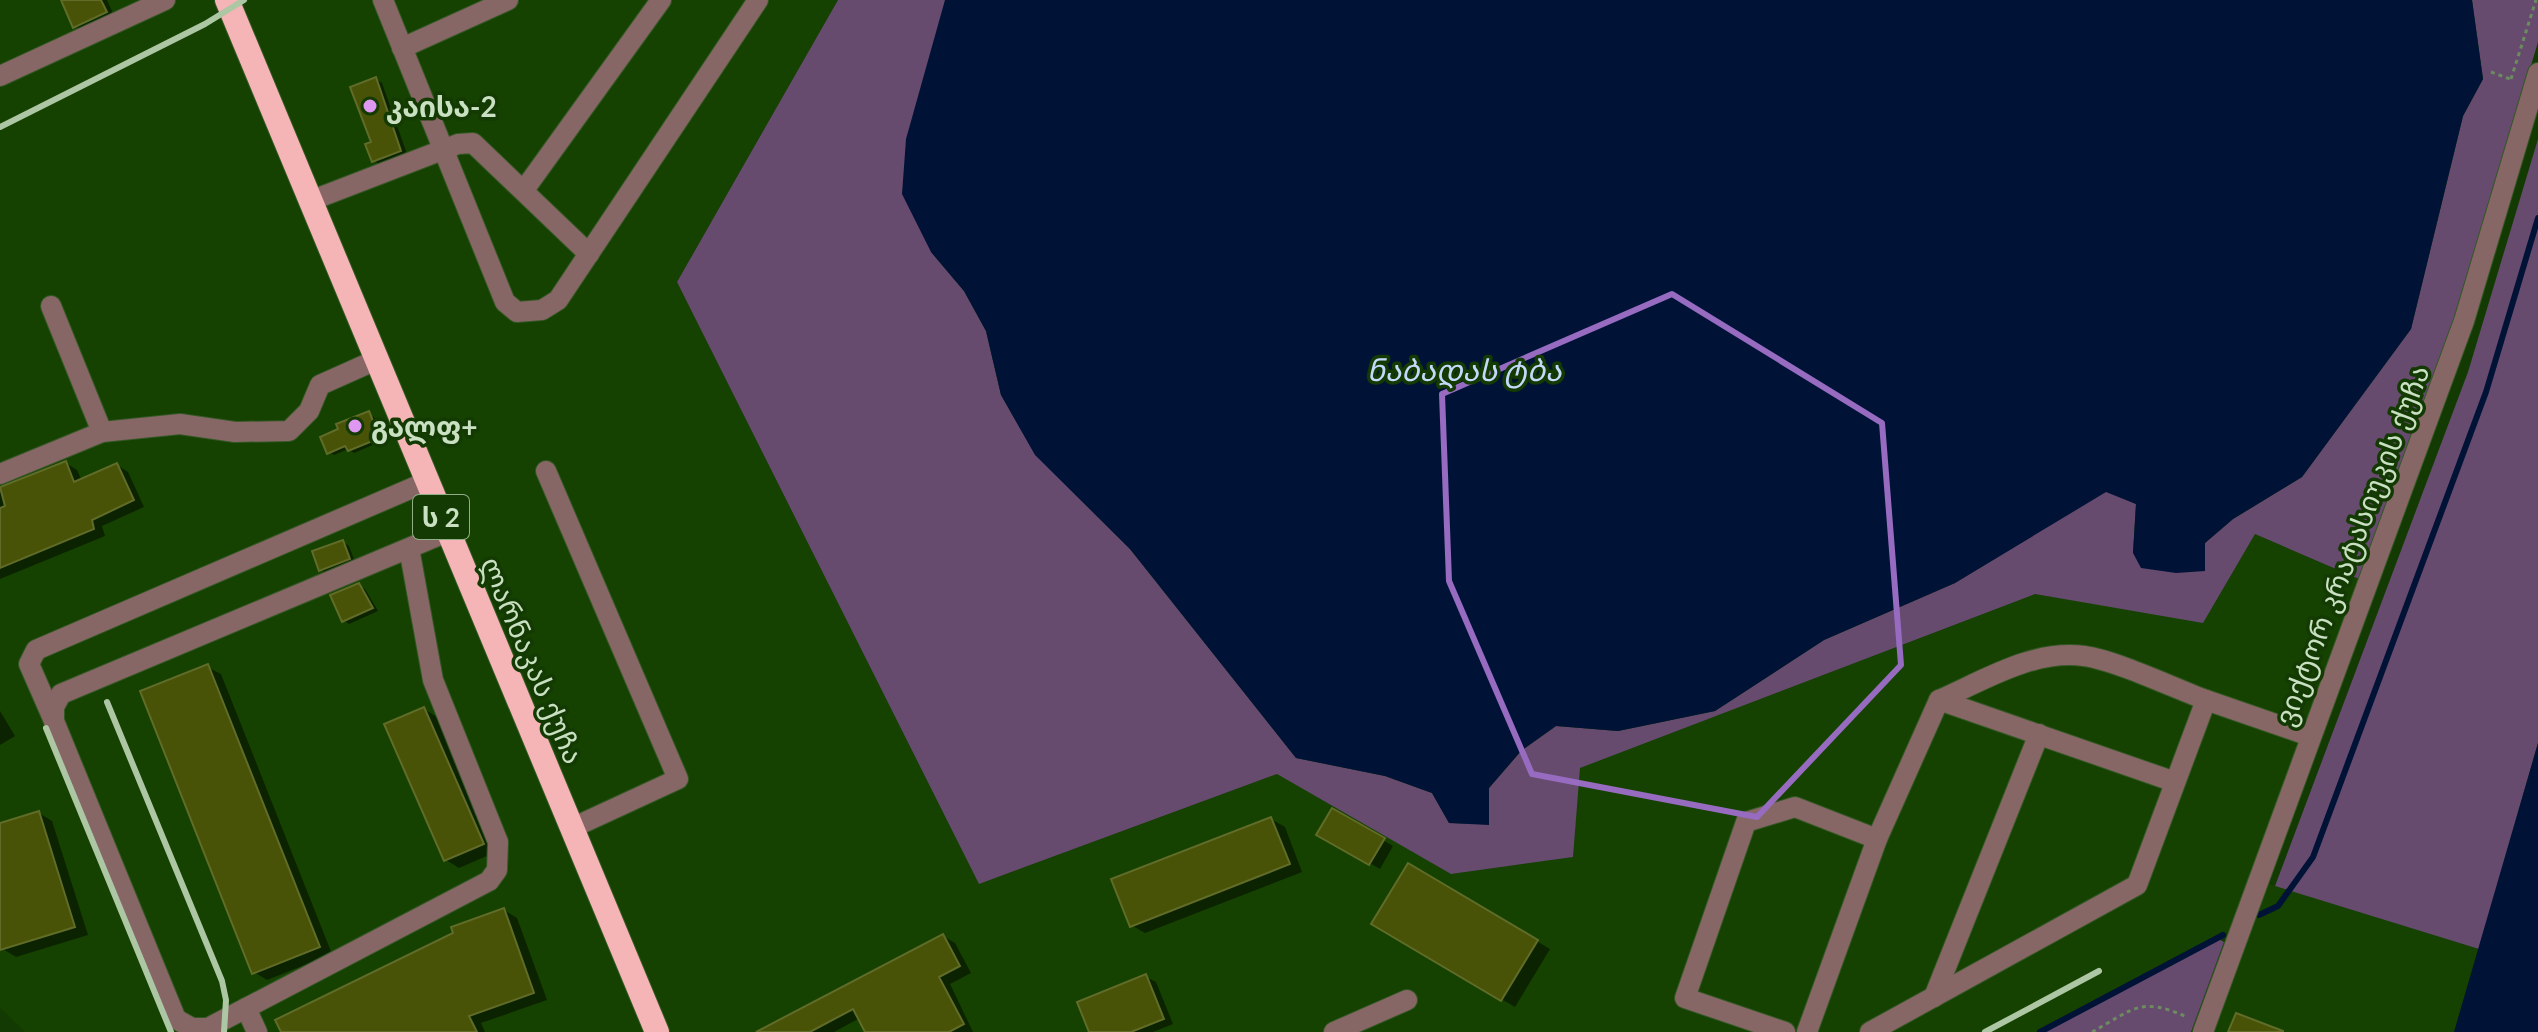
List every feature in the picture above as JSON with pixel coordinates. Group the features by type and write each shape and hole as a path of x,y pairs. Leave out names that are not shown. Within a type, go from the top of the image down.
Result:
{"highway":[{"name":"ლარნაკას ქუჩა","path":"227,0 657,1032"}],"street":[{"path":"0,76 165,0"},
{"path":"383,0 505,302 517,312 542,310 558,300 758,0"},
{"path":"402,48 508,0"},
{"path":"524,190 661,0"},
{"name":"ვიქტორ კრატასიუკის ქუჩა","path":"2205,1028 2310,736 2397,512 2459,336 2536,80"},
{"path":"310,201 442,150 473,143 589,254"},
{"path":"51,306 102,432"},
{"path":"0,474 102,432 180,424 235,432 289,431 309,411 320,385 376,360"},
{"path":"546,471 678,779 572,828"},
{"path":"409,548 433,680 498,842 497,870 489,881 208,1028 192,1028 176,1019 29,664 36,650 426,482"},
{"path":"54,721 54,707 61,694 447,532"},
{"path":"1807,1032 1877,839 1939,700 2018,665 2049,656 2085,656 2310,736"},
{"path":"1939,700 2175,782"},
{"path":"1870,1032 2137,885 2206,700"},
{"path":"1934,997 2039,734"},
{"path":"1785,1032 1685,998 1746,822 1795,807 1877,839"},
{"path":"1334,1032 1407,1000"},
{"path":"246,1008 257,1032"}],"path":[{"path":"2511,79 2536,0"},
{"path":"2491,72 2511,79 2536,80"},
{"path":"2092,1032 2142,1005 2164,1005 2205,1028"}],"highlighted area":[{"path":"1672,294 1882,423 1901,665 1757,817 1532,774 1449,581 1442,394"}],"shaded area":[{"path":"0,0 838,0 677,282 979,884 1277,774 1451,874 1573,857 1579,768 2036,594 2203,622 2255,534 2369,584 2258,881 2479,949 2454,1032 2203,1032 2241,925 2040,1032 25,1032 0,1008"},
{"path":"838,0 945,0 931,252 964,291 986,331 1001,395 1035,454 1130,549 1296,758 1385,776 1432,793 1449,823 1489,824 1489,788 1521,751 1556,726 1618,731 1715,711 1824,640 1955,583 2106,491 2136,504 2133,553 2205,543 2233,519 2302,477 2411,329 2463,116 2483,79 2472,0 2538,0 2538,42 2457,313 2359,579 2255,534 2203,623 2035,594 1580,768 1573,857 1451,874 1277,774 979,884 677,282"},
{"path":"2538,139 2538,743 2479,949 2275,886 2468,372"},
{"path":"2217,938 2224,942 2191,1032 2040,1032"}],"water":[{"name":"ნაბადას ტბა","path":"945,0 2472,0 2483,79 2463,116 2411,329 2302,477 2233,519 2205,543 2205,571 2176,573 2141,568 2133,553 2136,504 2106,492 1955,583 1824,640 1715,711 1618,731 1556,726 1521,751 1489,788 1489,825 1449,823 1432,793 1385,776 1296,758 1130,549 1035,455 1001,395 986,331 964,291 931,252 902,194 906,139"},
{"path":"2538,743 2538,1032 2454,1032"}],"building":[{"path":"61,0 101,0 107,12 73,28"},
{"path":"376,77 401,151 372,162 365,144 371,142 350,87"},
{"path":"369,411 380,438 348,451 345,446 327,454 320,437 338,429 336,424"},
{"path":"66,461 74,482 117,463 134,500 92,520 94,529 0,568 0,508 5,506 0,487"},
{"path":"343,540 350,559 319,571 312,551"},
{"path":"359,583 373,608 342,622 330,595"},
{"path":"208,664 320,947 252,974 140,691"},
{"path":"424,707 484,844 444,861 384,724"},
{"path":"1332,808 1385,838 1369,865 1316,835"},
{"path":"39,811 75,927 0,950 0,823"},
{"path":"1271,817 1290,864 1130,927 1111,879"},
{"path":"1408,863 1538,940 1501,1001 1371,924"},
{"path":"504,908 534,993 469,1016 477,1032 281,1032 275,1020 453,933 451,927"},
{"path":"943,934 960,966 939,977 964,1024 949,1032 865,1032 853,1009 810,1032 756,1032"},
{"path":"1146,974 1164,1019 1131,1032 1089,1032 1077,1002"},
{"path":"2236,1013 2283,1031 2283,1032 2228,1032"}],"waterway":[{"path":"2259,915 2278,906 2313,857 2486,392 2538,218"},
{"path":"2040,1032 2223,935"}],"railway":[{"path":"0,127 205,24 244,0"},
{"path":"107,702 222,981 226,1000 224,1032"},
{"path":"46,728 171,1032"},
{"path":"1985,1032 2099,971"}],"place":[{"name":"კაისა-2","path":"370,106"},
{"name":"გალფ+","path":"355,426"}]}
